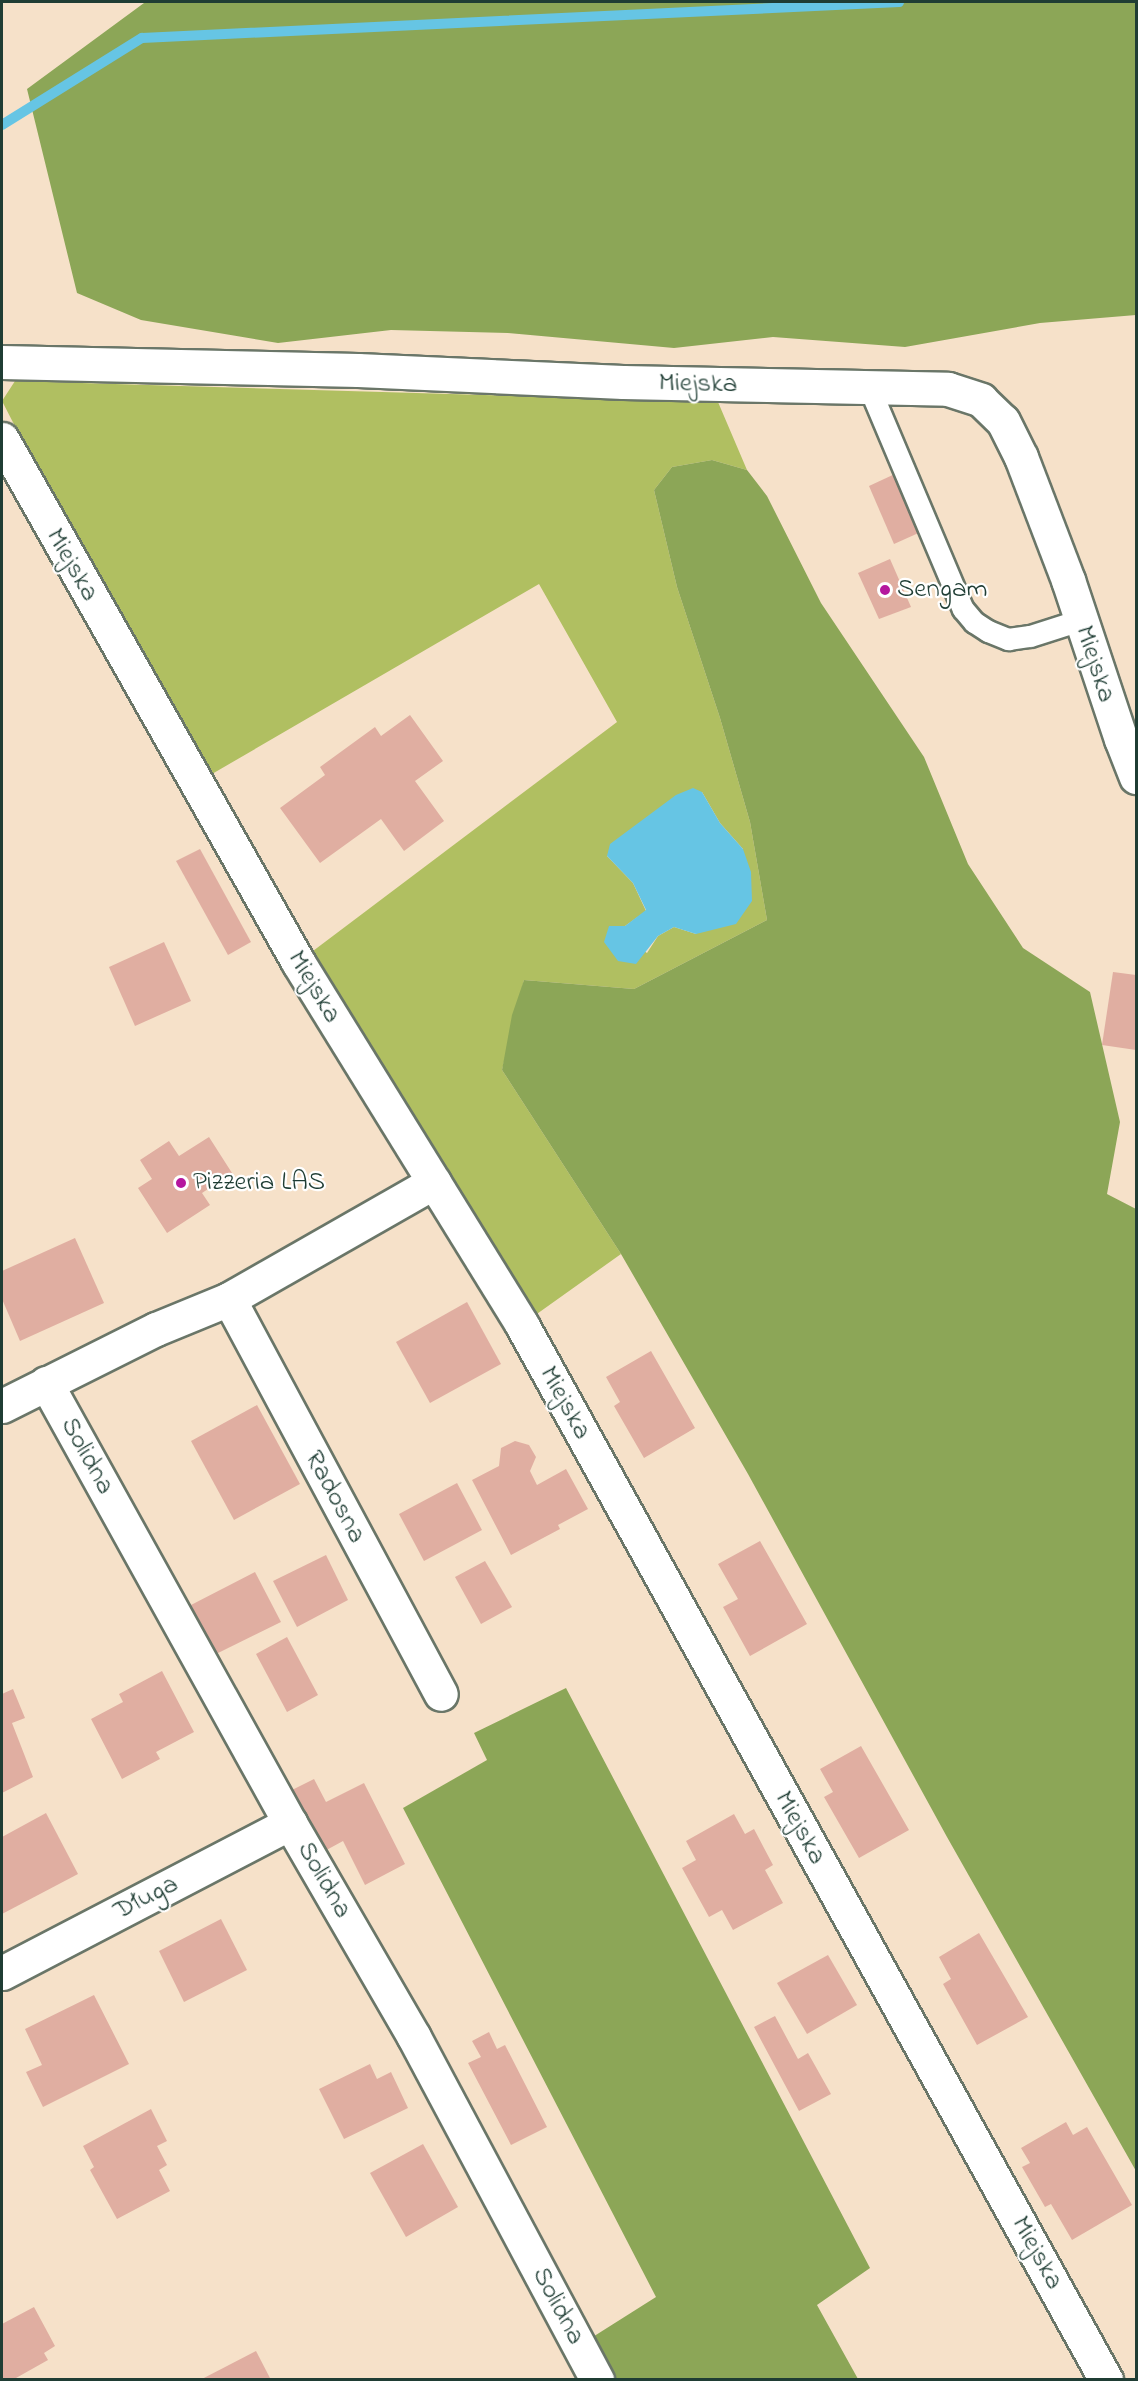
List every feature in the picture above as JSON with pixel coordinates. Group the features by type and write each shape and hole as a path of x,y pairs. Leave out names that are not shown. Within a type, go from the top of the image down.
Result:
{"street":[{"name":"Miejska","path":"2,362 358,370 624,382 948,389 981,400 1003,421 1021,457 1120,739 1137,777"},
{"name":"Miejska","path":"2,439 298,962 522,1325 1106,2379"},
{"path":"2,1406 156,1329 230,1299 434,1182"},
{"name":"Radosna","path":"230,1299 441,1694"},
{"name":"Solidna","path":"46,1383 290,1823 414,2037 597,2379"},
{"name":"Długa","path":"2,1973 290,1823"}],"lane":[{"path":"869,387 963,609 974,622 1008,639 1030,636 1080,621"}],"green space":[{"path":"1136,2 1136,315 1040,323 905,347 773,337 674,348 508,333 391,330 278,343 141,320 77,293 27,89 144,3"},
{"path":"15,381 718,402 747,470 712,460 672,467 654,490 677,587 720,718 750,822 767,920 634,989 524,980 502,1070 621,1254 534,1316 426,1137 309,954 617,722 539,584 212,774 56,506 2,401","holes":["702,792 720,823 743,849 696,934 674,927 658,936 647,953 609,926 625,926 646,911 633,883 607,856"]},
{"path":"712,460 747,470 767,496 821,603 924,757 968,864 1023,948 1090,992 1120,1122 1107,1194 1136,1209 1136,2171 947,1837 748,1474 621,1254 502,1070 512,1015 524,980 634,989 767,920 750,822 720,718 677,587 654,490 672,467"},
{"path":"566,1688 870,2268 817,2305 858,2379 585,2379 569,2352 656,2297 403,1808 487,1760 474,1733"}],"water":[{"path":"693,788 702,792 720,823 743,849 751,872 752,901 736,924 696,934 674,927 658,936 636,964 618,961 604,942 609,926 625,926 646,910 633,883 607,856 610,844 676,795"}],"building":[{"path":"897,473 923,531 894,544 869,486"},
{"name":"Sengam","path":"890,559 911,607 879,619 858,573"},
{"path":"410,715 443,761 415,781 444,821 404,851 381,819 320,863 280,808 325,775 320,767 375,727 381,736"},
{"path":"200,849 251,942 228,955 176,861"},
{"path":"164,942 191,1001 135,1026 109,967"},
{"path":"1113,972 1136,975 1136,1050 1102,1045"},
{"name":"Pizzeria LAS","path":"209,1137 232,1173 202,1193 210,1205 167,1233 138,1188 152,1179 140,1160 169,1141 179,1156"},
{"path":"75,1238 104,1303 20,1341 2,1299 2,1271"},
{"path":"467,1302 501,1364 430,1403 396,1342"},
{"path":"651,1351 695,1428 644,1458 614,1406 620,1402 606,1377"},
{"path":"257,1405 300,1484 234,1520 191,1441"},
{"path":"515,1441 529,1445 536,1457 530,1471 537,1485 566,1469 588,1509 558,1525 560,1529 511,1555 472,1480 499,1466 501,1448"},
{"path":"457,1483 482,1530 424,1561 399,1514"},
{"path":"760,1541 807,1624 750,1656 723,1607 738,1599 718,1564"},
{"path":"326,1555 348,1600 297,1627 273,1581"},
{"path":"485,1561 512,1607 481,1624 455,1577"},
{"path":"255,1572 281,1622 216,1654 191,1605"},
{"path":"287,1637 318,1695 287,1712 256,1654"},
{"path":"162,1671 194,1732 156,1752 160,1759 122,1779 91,1719 123,1702 119,1694"},
{"path":"13,1689 25,1718 12,1723 33,1777 2,1793 2,1694"},
{"path":"861,1746 909,1830 859,1858 824,1797 833,1792 820,1769"},
{"path":"314,1779 326,1802 364,1783 405,1864 365,1885 343,1841 321,1853 290,1791"},
{"path":"46,1813 78,1874 2,1914 2,1837"},
{"path":"734,1814 745,1834 754,1829 773,1865 765,1870 783,1903 733,1930 722,1910 709,1917 682,1868 696,1860 686,1841"},
{"path":"221,1919 247,1970 184,2002 159,1951"},
{"path":"979,1933 1028,2017 977,2045 943,1984 951,1979 939,1957"},
{"path":"828,1955 857,2005 807,2034 777,1983"},
{"path":"94,1995 129,2064 43,2107 26,2072 42,2065 25,2029"},
{"path":"775,2016 798,2059 808,2053 831,2094 799,2111 754,2027"},
{"path":"489,2032 497,2049 505,2045 547,2127 511,2145 468,2063 481,2057 472,2041"},
{"path":"370,2064 377,2079 391,2072 408,2108 344,2139 319,2089"},
{"path":"151,2109 167,2141 157,2146 167,2165 159,2170 170,2191 117,2219 90,2170 94,2167 83,2146"},
{"path":"1066,2122 1073,2135 1087,2127 1132,2205 1072,2240 1051,2204 1045,2207 1022,2167 1030,2163 1021,2148"},
{"path":"423,2144 458,2207 406,2237 370,2173"},
{"path":"34,2307 55,2346 44,2353 48,2360 16,2378 17,2380 2,2380 2,2324"},
{"path":"256,2351 271,2380 200,2380"}],"waterway":[{"path":"2,125 142,38 899,2"}],"place":[{"name":"Sengam","path":"885,590"},
{"name":"Pizzeria LAS","path":"181,1183"}]}
